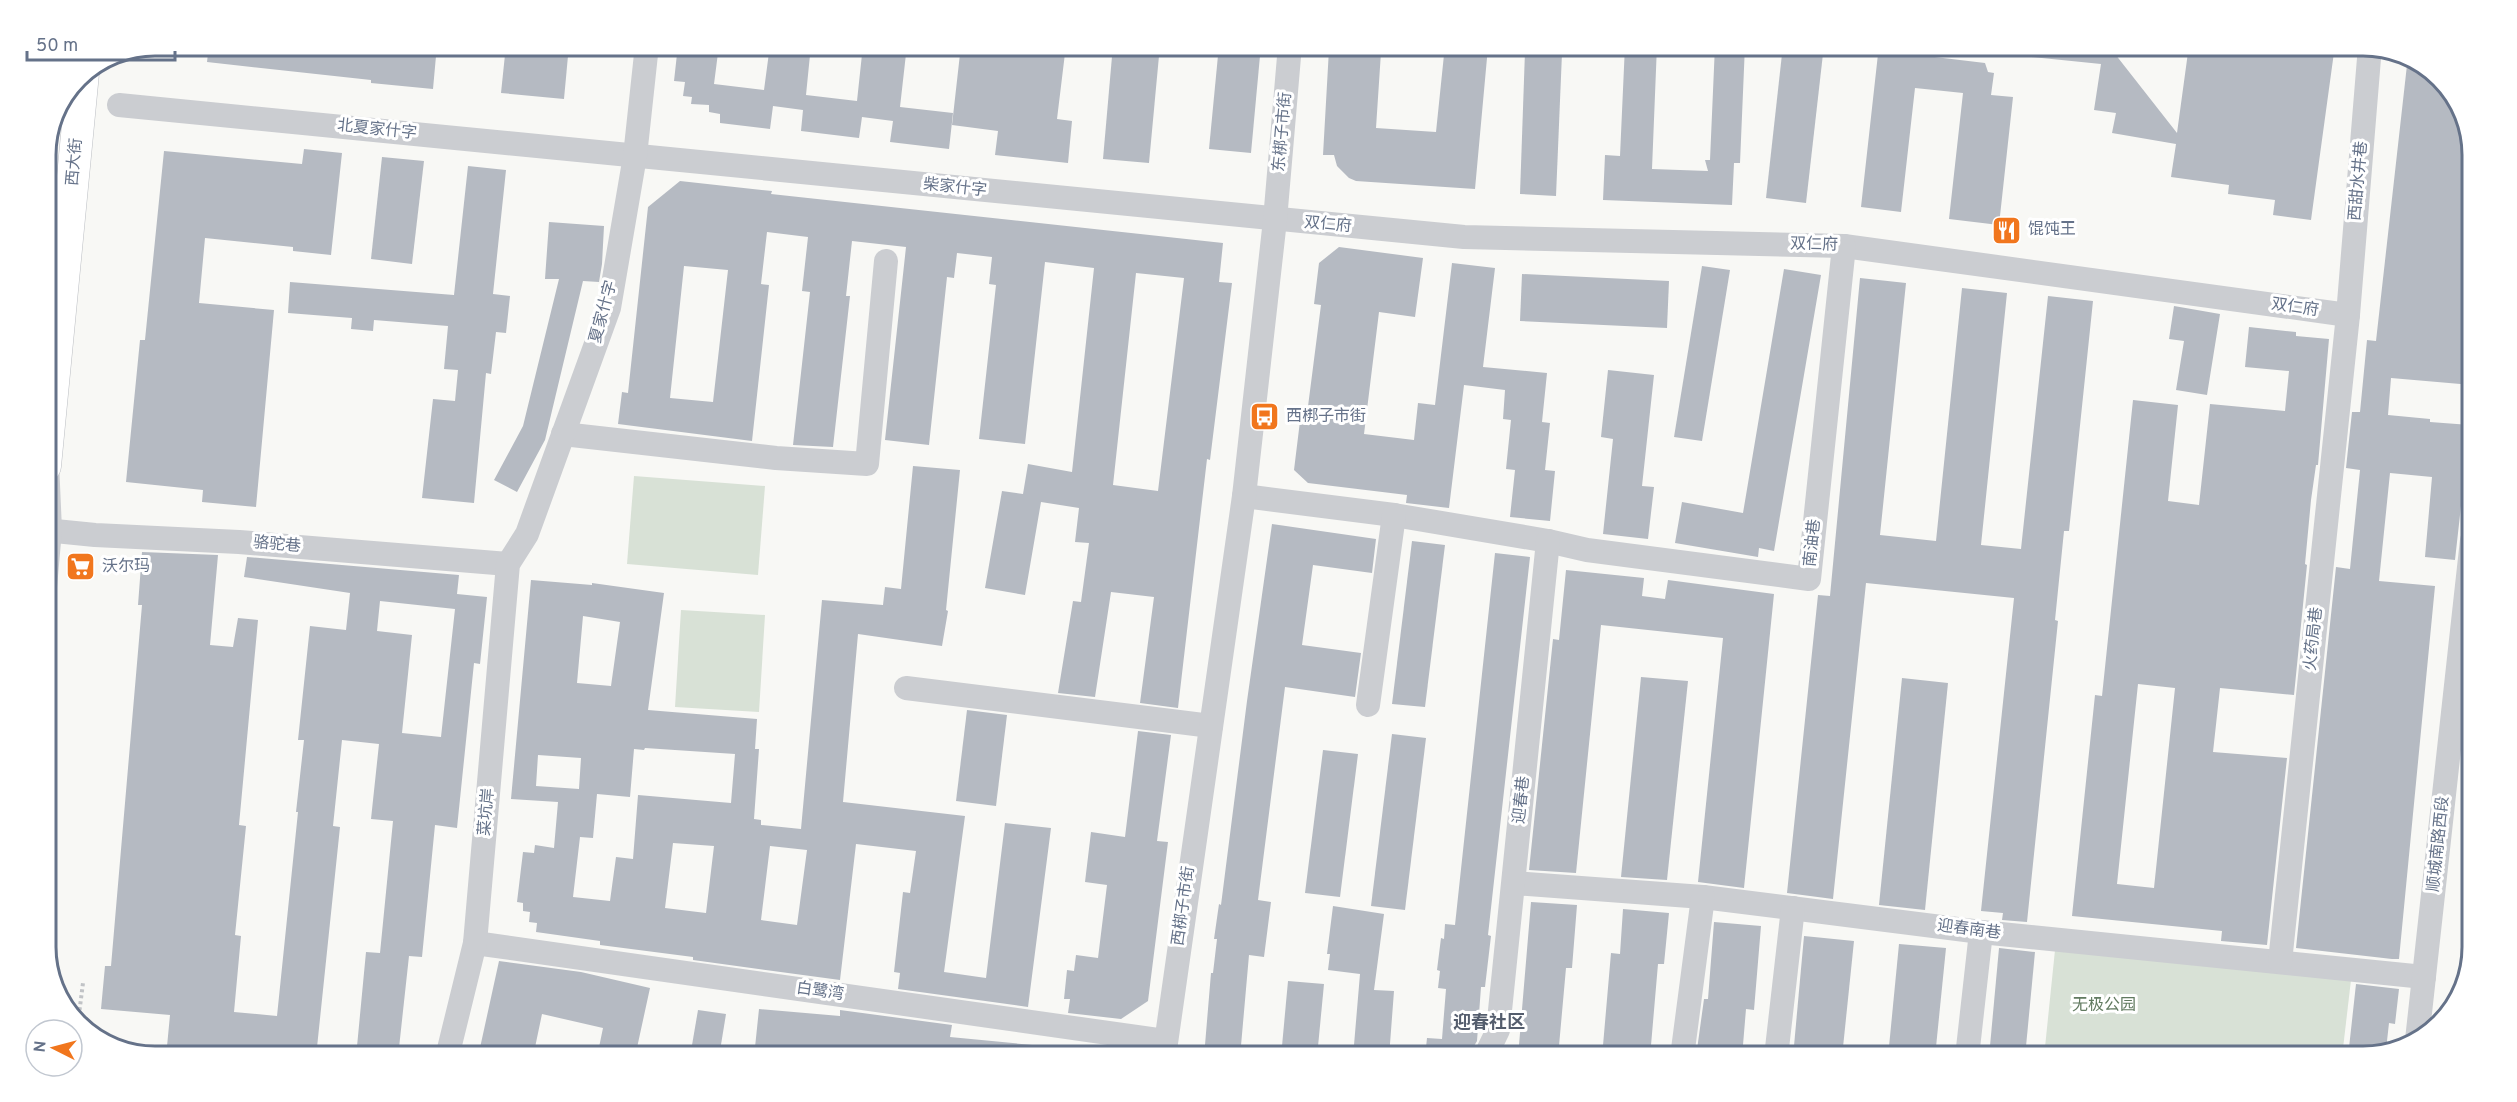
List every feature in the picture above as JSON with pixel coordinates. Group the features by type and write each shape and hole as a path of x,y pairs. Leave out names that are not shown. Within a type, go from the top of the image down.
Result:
{"main road":[{"name":"西大街","path":"56,358 81,89"}],"street":[{"name":"夏家什字","path":"508,564 527,534 609,308 635,156 646,56"},
{"name":"东梆子市街","path":"1275,220 1289,56"},
{"name":"西甜水井巷","path":"2348,315 2369,56"},
{"name":"北夏家什字","path":"119,105 635,156"},
{"name":"柴家什字","path":"635,156 1275,220"},
{"name":"双仁府","path":"1275,220 1464,237 1844,246 2348,315"},
{"name":"西梆子市街","path":"1164,1046 1244,496 1275,220"},
{"name":"南油巷","path":"1548,541 1587,550 1809,579 1844,246"},
{"path":"563,434 776,458 867,464 886,261"},
{"name":"火药局巷","path":"2280,962 2348,315"},
{"path":"1244,496 1395,515 1548,541"},
{"path":"1368,705 1395,515"},
{"name":"骆驼巷","path":"56,531 239,542 508,564"},
{"name":"迎春巷","path":"1490,1046 1498,1030 1548,541"},
{"name":"菜坑岸","path":"450,1046 475,943 508,564"},
{"name":"顺城南路西段","path":"2418,1029 2462,635"},
{"path":"906,688 1210,726"},
{"name":"迎春南巷","path":"1514,882 1703,897 1981,932 2424,977"},
{"path":"1683,1046 1703,897"},
{"path":"1777,1046 1793,908"},
{"path":"1968,1046 1981,932"},
{"name":"白鹭湾","path":"475,943 1144,1046"}],"path":[{"path":"79,1012 83,982"}],"green space":[{"path":"634,476 765,486 758,575 627,564"},
{"path":"681,610 765,615 759,712 675,707"},
{"name":"无极公园","path":"2055,950 2351,980 2343,1046 2045,1046"}],"building":[{"path":"208,56 436,56 433,89 207,62"},
{"path":"505,56 568,56 564,99 501,93"},
{"path":"677,56 718,56 714,84 764,90 769,56 810,56 806,95 857,101 862,56 906,56 900,107 953,113 949,149 890,142 893,121 862,117 859,138 801,131 803,110 773,106 770,129 720,123 720,114 709,112 709,105 691,104 692,97 683,96 685,82 674,81"},
{"path":"960,56 1065,56 1057,119 1072,121 1068,163 995,155 998,131 952,125"},
{"path":"1112,56 1159,56 1149,163 1103,159"},
{"path":"1218,56 1260,56 1251,153 1209,149"},
{"path":"1329,56 1381,56 1376,128 1436,132 1444,56 1487,56 1475,189 1356,181 1349,178 1337,166 1334,155 1323,155"},
{"path":"1525,56 1562,56 1556,196 1520,194"},
{"path":"1625,56 1657,56 1652,169 1708,171 1705,160 1710,160 1715,56 1745,56 1740,163 1734,163 1732,205 1603,200 1605,155 1620,156"},
{"path":"1782,56 1823,56 1806,203 1766,198"},
{"path":"1878,56 1926,56 1985,63 1988,72 1994,73 1991,95 2013,97 1999,225 1949,219 1963,93 1915,88 1901,212 1861,207"},
{"path":"2021,56 2117,56 2177,133 2188,56 2333,56 2311,220 2273,215 2275,200 2228,194 2229,185 2171,177 2176,144 2112,133 2116,113 2094,110 2101,64"},
{"path":"2407,66 2423,76 2441,94 2451,111 2460,135 2461,384 2391,378 2388,415 2461,424 2461,502 2455,560 2425,557 2432,477 2390,473 2379,581 2435,586 2399,959 2296,948 2336,567 2350,569 2360,470 2346,468 2352,412 2360,412 2367,340 2376,341"},
{"path":"304,149 342,153 331,255 293,251 293,247 205,238 199,303 274,310 256,507 202,502 203,490 126,482 140,340 145,340 164,151 302,164"},
{"path":"382,157 424,161 412,264 371,259"},
{"path":"468,166 506,170 493,294 510,296 506,333 496,332 491,374 486,373 474,503 422,498 433,399 455,401 458,370 444,369 448,326 374,320 373,331 351,329 352,318 288,313 290,282 454,295"},
{"path":"680,181 772,191 771,194 1223,243 1219,282 1232,283 1210,460 1207,459 1178,708 1140,703 1154,597 1111,592 1095,697 1058,693 1073,601 1081,602 1089,543 1075,542 1079,508 1041,502 1025,595 985,588 1002,491 1023,494 1028,464 1072,472 1094,268 1045,262 1025,444 979,439 996,285 989,284 992,257 957,253 954,278 947,277 929,445 885,440 906,247 852,241 846,296 850,296 833,447 793,445 810,292 802,291 808,237 767,232 761,284 769,285 752,441 618,424 622,392 628,393 648,207","holes":["684,266 728,270 713,402 670,398","1136,273 1184,278 1158,491 1113,485"]},
{"path":"549,222 604,226 602,264 599,282 583,281 545,440 517,492 494,480 523,426 559,279 545,279"},
{"path":"1339,247 1423,258 1415,317 1379,312 1364,434 1414,440 1418,403 1435,405 1452,263 1495,268 1483,367 1547,373 1542,422 1550,423 1545,470 1555,471 1550,521 1510,517 1515,470 1506,469 1511,420 1503,419 1505,390 1464,385 1449,508 1406,503 1407,495 1308,483 1294,470 1300,421 1306,422 1321,305 1314,304 1319,263"},
{"path":"1702,266 1730,270 1702,441 1674,437"},
{"path":"1784,269 1821,275 1774,551 1759,548 1758,557 1675,543 1682,502 1743,513"},
{"path":"1522,274 1669,281 1667,328 1520,321"},
{"path":"1860,278 1906,283 1880,535 1936,541 1962,288 2007,293 1981,545 2021,549 2048,296 2093,301 2069,531 2064,531 2055,620 2058,621 2027,922 2002,920 2003,913 1981,911 2014,598 1866,583 1833,899 1787,893 1818,595 1830,596"},
{"path":"2174,306 2220,314 2207,395 2176,390 2184,341 2169,339"},
{"path":"2249,327 2296,332 2296,336 2329,339 2318,465 2316,465 2311,500 2294,695 2220,688 2213,752 2287,758 2267,945 2221,941 2222,931 2072,916 2095,695 2102,696 2133,400 2178,405 2168,501 2199,505 2210,404 2285,411 2289,371 2245,367","holes":["2138,684 2175,688 2154,888 2117,884"]},
{"path":"1608,370 1654,375 1642,486 1654,487 1648,539 1603,534 1613,439 1601,437"},
{"path":"913,466 960,470 946,610 948,611 942,646 858,634 843,802 965,816 944,972 986,978 1005,823 1051,828 1028,1007 898,989 900,973 894,972 903,892 910,893 916,851 856,844 840,980 693,960 693,957 600,945 600,941 536,932 537,923 529,922 530,912 523,911 523,903 517,902 523,852 534,853 535,845 554,848 558,802 511,799 531,580 592,585 592,583 664,593 648,710 757,719 755,749 759,749 754,819 761,820 761,825 801,829 822,600 883,605 885,587 901,589","holes":["583,616 620,622 611,686 577,683","645,748 735,754 731,803 638,795 633,859 616,857 610,901 573,897 580,837 593,838 597,794 630,797 634,749 644,750","538,755 581,758 579,789 536,786","673,843 714,846 706,913 665,908","770,846 807,850 797,925 761,920"]},
{"path":"1272,524 1376,539 1372,573 1313,565 1302,645 1361,653 1355,697 1285,687 1258,900 1271,902 1264,957 1249,955 1241,1046 1205,1046 1211,973 1213,973 1217,939 1214,939 1219,904 1221,905"},
{"path":"1412,541 1445,545 1425,707 1392,704"},
{"path":"142,552 218,555 210,645 233,647 238,618 258,620 239,825 246,826 235,935 241,936 234,1012 277,1016 298,812 296,812 304,740 298,740 310,626 346,630 350,593 244,577 247,557 459,575 457,594 487,597 480,664 474,663 457,828 435,825 422,957 409,956 399,1046 357,1046 366,952 380,953 393,821 371,819 379,744 342,740 333,826 340,827 317,1046 167,1046 170,1015 101,1009 105,966 111,966 142,605 138,605","holes":["380,601 455,609 441,737 402,733 412,635 377,631"]},
{"path":"1495,553 1530,557 1488,935 1491,936 1485,987 1481,987 1477,1041 1474,1046 1426,1046 1427,1038 1442,1039 1446,989 1438,988 1440,971 1437,970 1445,924 1455,925"},
{"path":"1566,570 1644,578 1642,596 1665,599 1668,580 1774,594 1744,888 1698,882 1723,638 1601,625 1576,873 1529,870 1553,639 1559,640"},
{"path":"1641,677 1688,681 1667,880 1621,877"},
{"path":"1902,678 1948,683 1925,910 1879,905"},
{"path":"967,710 1007,715 996,806 956,801"},
{"path":"1138,731 1171,735 1157,841 1168,842 1148,1001 1121,1019 1068,1013 1070,999 1064,999 1067,970 1074,971 1076,955 1098,958 1107,885 1085,882 1091,832 1125,837"},
{"path":"1392,734 1426,738 1405,910 1371,906"},
{"path":"1323,750 1358,754 1340,897 1305,893"},
{"path":"1531,902 1577,905 1572,968 1566,968 1559,1046 1519,1046"},
{"path":"1333,906 1384,914 1374,990 1394,991 1390,1046 1354,1046 1360,974 1328,970 1330,954 1327,954"},
{"path":"1623,909 1669,913 1664,964 1658,964 1651,1046 1603,1046 1611,953 1620,954"},
{"path":"1714,922 1761,926 1754,1010 1746,1009 1743,1046 1698,1046 1704,999 1708,999"},
{"path":"1804,936 1854,941 1843,1046 1794,1046"},
{"path":"1899,944 1946,948 1936,1046 1889,1046"},
{"path":"1999,948 2035,952 2026,1046 1990,1046"},
{"path":"499,961 581,972 650,988 637,1046 599,1046 603,1028 542,1014 535,1046 480,1046"},
{"path":"1288,981 1324,984 1318,1046 1282,1046"},
{"path":"2356,984 2399,989 2395,1024 2389,1023 2387,1043 2375,1046 2349,1046"},
{"path":"759,1009 840,1016 840,1010 952,1025 950,1037 1043,1046 755,1046"},
{"path":"698,1010 726,1014 721,1046 692,1046"}],"place":[{"name":"馄饨王","path":"2007,230"},
{"name":"西梆子市街","path":"1265,417"},
{"name":"沃尔玛","path":"81,567"}],"district":[{"name":"迎春社区","path":"1489,1023"}]}
